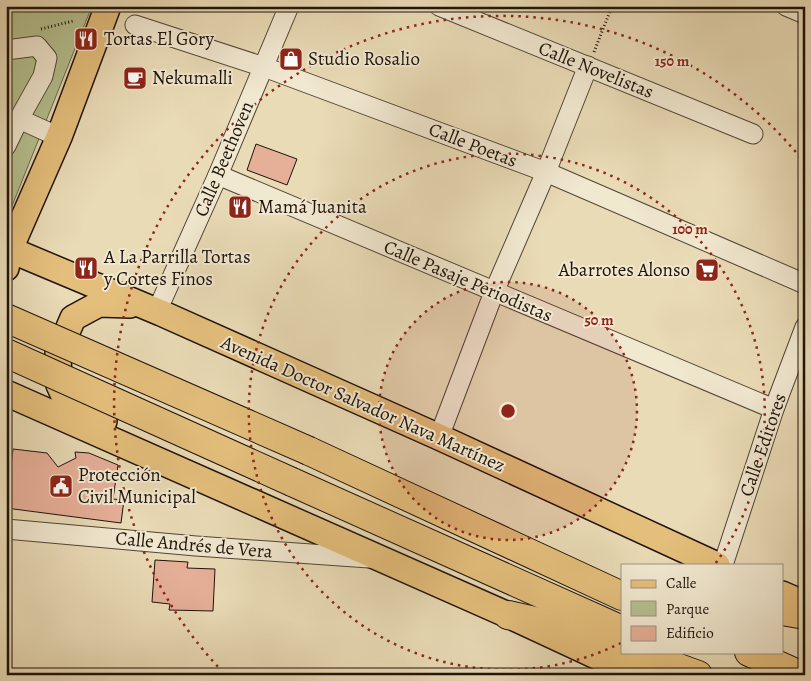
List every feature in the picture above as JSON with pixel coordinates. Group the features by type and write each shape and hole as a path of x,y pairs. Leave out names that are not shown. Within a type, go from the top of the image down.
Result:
{"highway":[{"path":"6,318 309,451 621,596"},
{"path":"6,354 621,630"},
{"path":"577,576 621,584"},
{"path":"784,612 805,615"},
{"path":"508,615 570,629 621,648"},
{"path":"640,654 698,675"},
{"path":"675,654 721,675"},
{"path":"754,654 800,675"}],"main road":[{"path":"8,255 59,137 108,6"},
{"name":"Avenida Doctor Salvador Nava Martínez","path":"8,255 157,311 439,437 715,564"},
{"path":"157,311 130,305 99,304 73,318 58,353 58,385 65,398 130,437 161,460"},
{"path":"6,393 508,615 637,675"},
{"path":"784,595 805,604"}],"street":[{"name":"Calle Beethoven","path":"157,311 218,175 289,6"},
{"name":"Calle Novelistas","path":"439,6 753,134"},
{"path":"786,6 805,14"},
{"name":"Calle Poetas","path":"135,25 264,67 546,172 805,284"},
{"path":"6,50 37,46 46,58 43,76 6,146"},
{"path":"439,437 494,292 546,172 588,66"},
{"path":"19,119 59,137"},
{"name":"Calle Pasaje Periodistas","path":"218,175 774,409"},
{"name":"Calle Editores","path":"723,564 774,409 805,327"},
{"name":"Calle Andrés de Vera","path":"6,529 196,546 382,559"}],"path":[{"path":"588,66 612,6"}],"green space":[{"path":"6,6 92,6 6,221"}],"building":[{"path":"256,144 297,159 287,185 247,170"},
{"name":"Protección Civil Municipal","path":"13,449 47,453 58,467 76,458 75,452 89,453 118,465 113,499 124,500 121,523 6,508 6,473 10,474"},
{"path":"155,560 188,562 187,568 215,569 213,611 169,610 170,604 152,602"}],"place":[{"name":"Tortas El Gory","path":"86,39"},
{"name":"Studio Rosalio","path":"291,59"},
{"name":"Nekumalli","path":"135,78"},
{"name":"Mamá Juanita","path":"240,207"},
{"name":"A La Parrilla Tortas y Cortes Finos","path":"86,268"},
{"name":"Abarrotes Alonso","path":"707,270"},
{"name":"Protección Civil Municipal","path":"61,486"}]}
